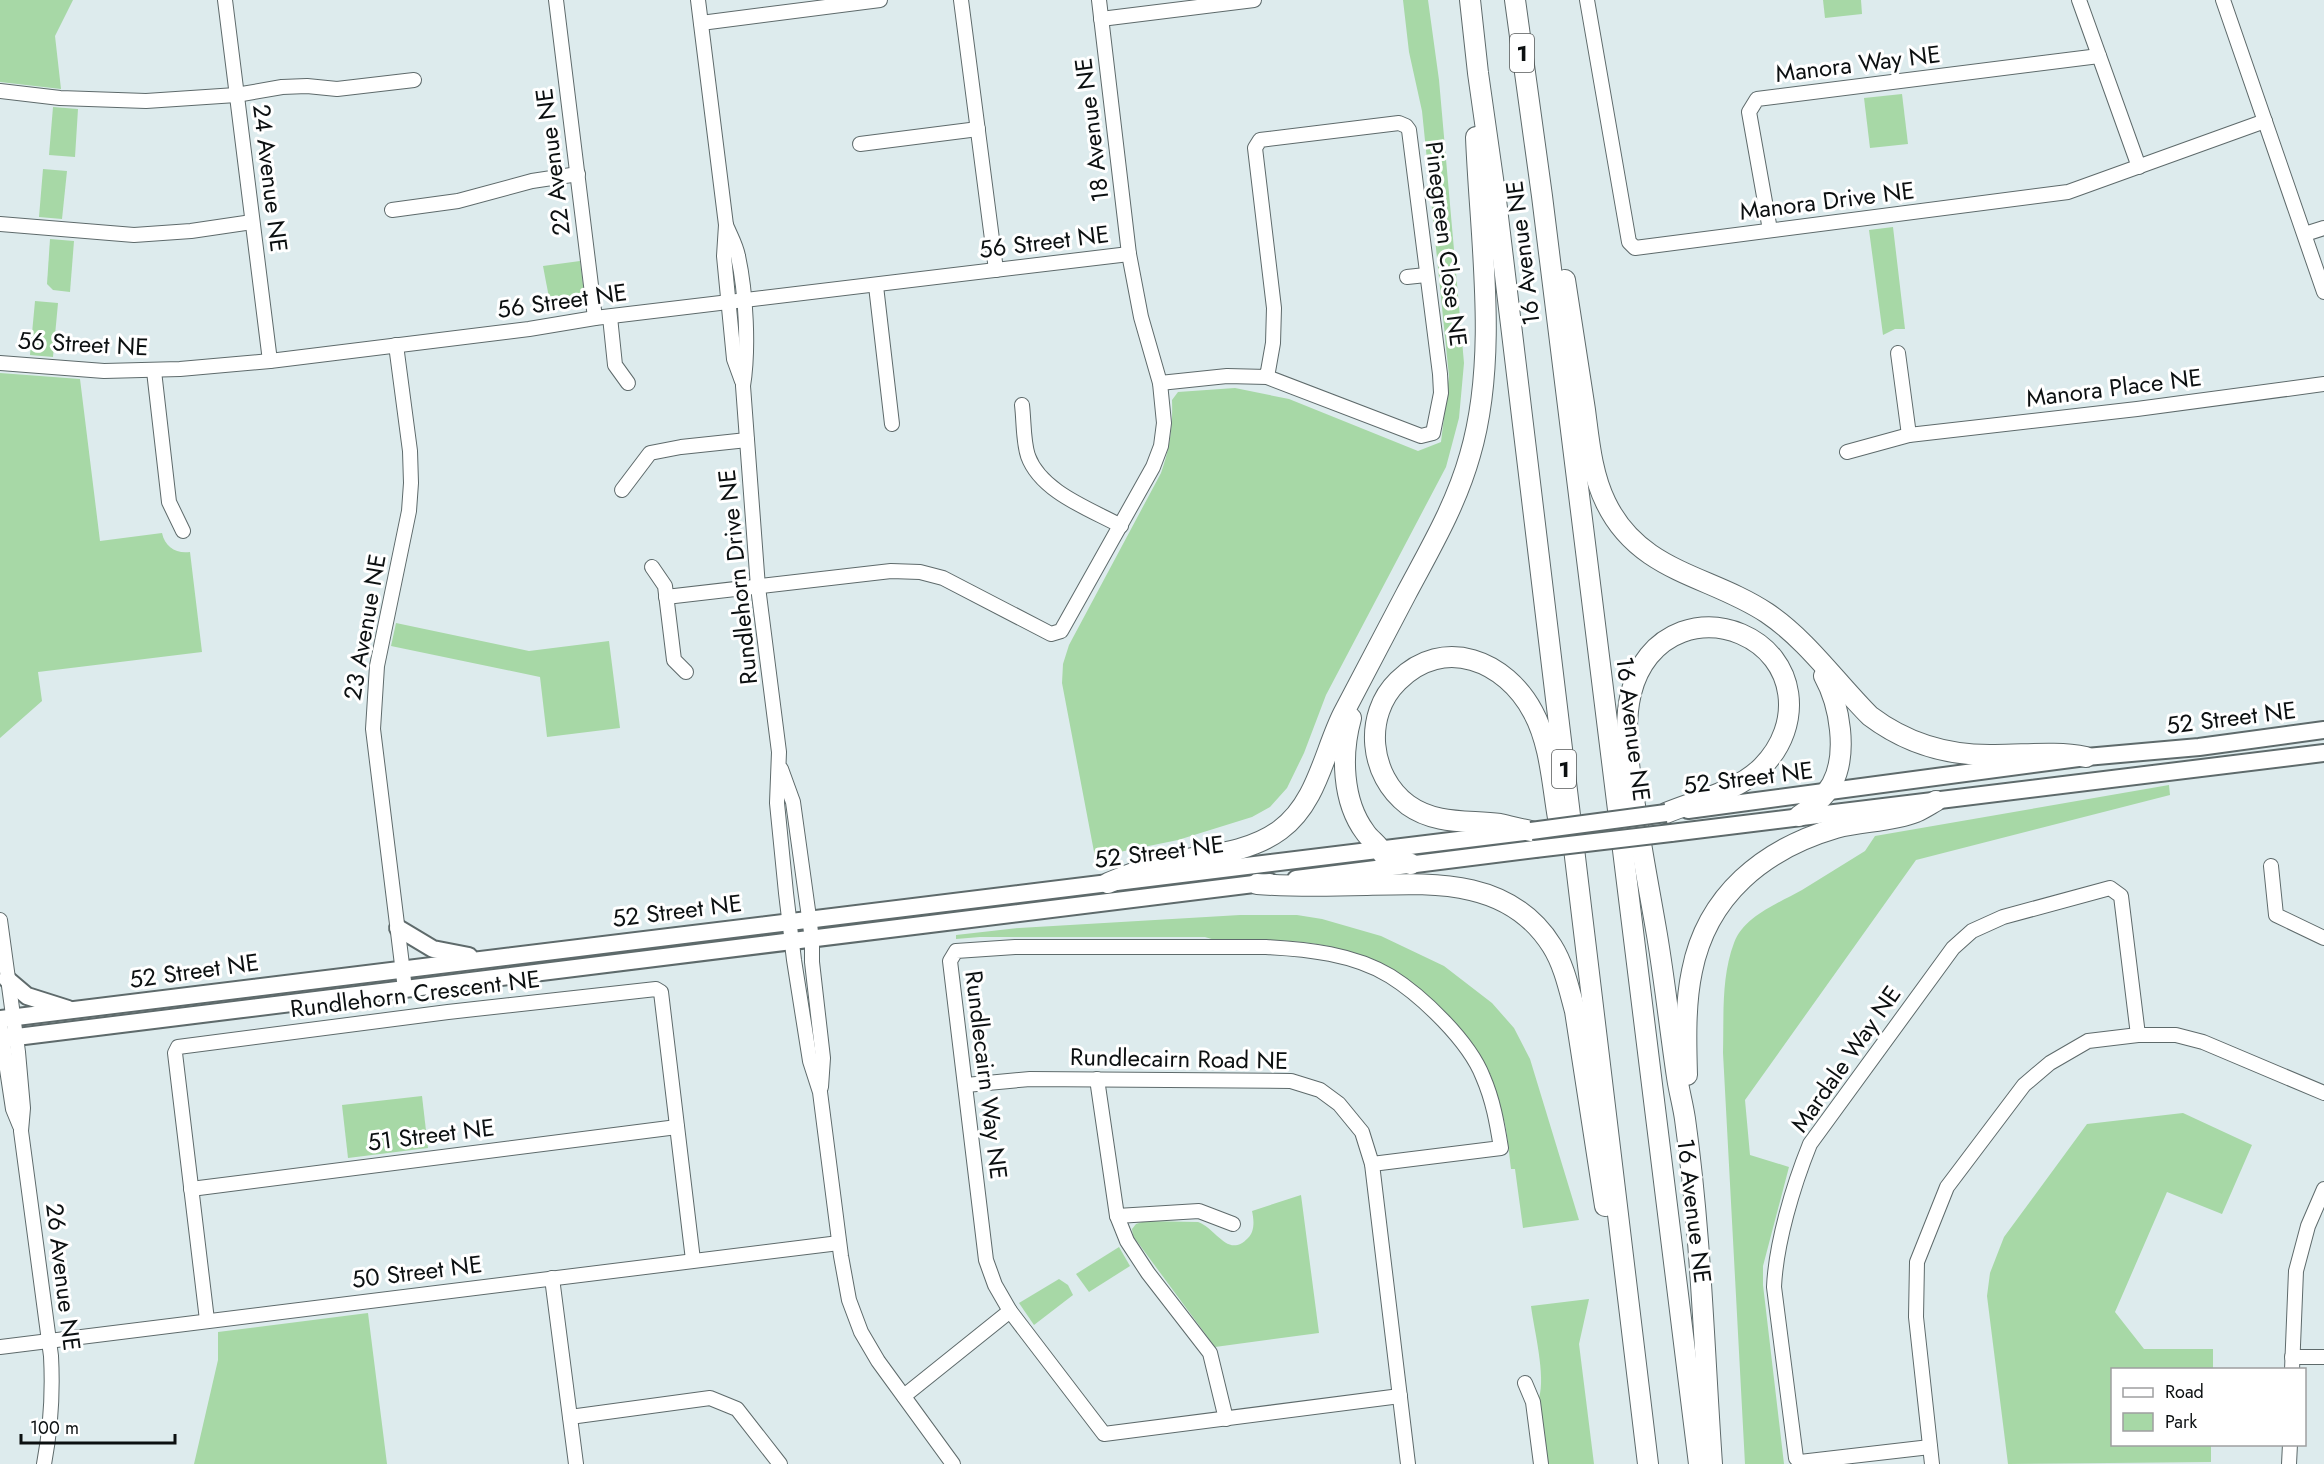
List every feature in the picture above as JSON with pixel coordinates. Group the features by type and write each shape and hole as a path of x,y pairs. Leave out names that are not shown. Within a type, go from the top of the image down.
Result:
{"highway":[{"name":"16 Avenue NE","path":"1470,0 1498,212 1648,1464"},
{"name":"16 Avenue NE","path":"1515,0 1699,1464"},
{"path":"1108,883 1155,866 1251,845 1280,830 1300,810 1307,800 1342,716 1444,522 1465,472 1479,417 1484,368 1485,334 1475,100 1478,74"},
{"path":"1530,107 1547,158 1592,459 1606,503 1622,528 1647,553 1679,572 1741,598 1767,613 1789,630 1870,716 1911,741 1943,751 1963,754 1993,756 2066,753 2086,757"},
{"path":"1666,813 1721,792 1750,777 1769,758 1785,731 1790,700 1780,669 1764,648 1751,639 1725,628 1702,628 1683,632 1668,638 1648,655 1631,693 1628,723 1632,789 1684,1116 1693,1192 1712,1464"},
{"path":"1799,816 1816,804 1826,792 1836,771 1839,725 1833,695 1811,653"},
{"path":"1533,840 1498,824 1461,823 1432,817 1409,806 1397,796 1381,772 1374,744 1382,704 1397,682 1408,672 1430,661 1445,658 1485,663 1510,680 1534,714 1545,744 1600,1064"},
{"path":"1360,684 1346,739 1347,787 1359,823 1365,833 1383,854 1411,864"},
{"path":"1684,1116 1687,1095 1688,1013 1692,972 1701,938 1730,891 1754,868 1786,846 1838,827 1915,813 1936,801"},
{"path":"1257,884 1293,887 1426,883 1461,887 1507,903 1531,922 1552,947 1567,981 1580,1037 1636,1430 1648,1464"}],"main road":[{"name":"52 Street NE","path":"5,1029 405,989 1257,884 1411,864 1666,813 2086,757 2199,747 2324,730"},
{"name":"52 Street NE","path":"5,1029 75,1011 1381,849 1671,833 2324,753"},
{"path":"398,928 433,949 484,959"},
{"path":"7,979 27,996 75,1011"}],"street":[{"name":"24 Avenue NE","path":"225,0 270,361"},
{"name":"22 Avenue NE","path":"556,0 595,318"},
{"name":"Rundlehorn Drive NE","path":"698,0 726,225 724,256 736,302 734,359 743,386 758,587 780,764 777,802 791,942 810,1060 820,1092 839,1243 849,1300 861,1332 878,1361 953,1464"},
{"path":"701,23 880,0"},
{"path":"962,0 996,270"},
{"name":"18 Avenue NE","path":"666,597 891,571 920,572 943,578 1051,634 1061,631 1153,467 1161,446 1164,423 1160,383 1141,317 1129,254 1099,0"},
{"path":"1101,19 1254,0"},
{"name":"Manora Drive NE","path":"1587,0 1629,242 1635,248 2068,192 2265,121"},
{"path":"2079,0 2139,167"},
{"path":"2223,0 2324,292"},
{"name":"Manora Way NE","path":"1770,230 1749,112 1757,99 2098,56"},
{"path":"0,92 60,98 146,101 236,95 282,87 307,86 337,89 414,80"},
{"name":"Pinegreen Close NE","path":"1160,383 1227,376 1267,377 1422,436 1433,433 1441,393 1409,130 1406,126 1399,123 1260,140 1255,148 1274,308 1273,343 1267,377"},
{"path":"860,144 978,129"},
{"path":"392,210 458,201 532,181 578,174"},
{"path":"0,224 134,235 191,231 252,222"},
{"path":"2305,234 2324,228"},
{"name":"56 Street NE","path":"0,363 104,371 154,371 270,361 529,329 610,316 1129,254"},
{"path":"1407,277 1426,275"},
{"path":"876,286 892,424"},
{"path":"610,316 615,365 628,383"},
{"name":"23 Avenue NE","path":"396,345 410,451 411,483 409,511 377,666 373,729 405,989"},
{"path":"1898,353 1909,435"},
{"path":"154,371 169,502 183,531"},
{"name":"Manora Place NE","path":"1847,452 1909,435 2137,409 2324,384"},
{"path":"1022,405 1028,455 1038,475 1062,494 1121,526"},
{"path":"622,490 650,453 681,447 747,440"},
{"path":"652,567 665,586 674,660 686,672"},
{"name":"Rundlehorn Drive NE","path":"780,764 793,802 812,939 812,962 824,1058 820,1092"},
{"path":"2271,866 2276,915 2324,938"},
{"name":"Mardale Way NE","path":"1930,1447 1800,1462 1796,1458 1774,1287 1775,1263 1801,1167 1810,1144 1953,948 1972,932 2003,917 2110,888 2121,896 2138,1035"},
{"name":"26 Avenue NE","path":"0,921 7,979 5,1029 13,1108 21,1131 50,1341 52,1392 50,1429 44,1464"},
{"name":"Rundlecairn Way NE","path":"1372,1164 1501,1148 1497,1116 1482,1074 1456,1036 1427,1003 1389,976 1350,960 1303,949 1015,947 956,951 950,962 986,1260 994,1285 1010,1311 1104,1434 1400,1396"},
{"name":"Rundlehorn Crescent NE","path":"207,1320 175,1053 178,1047 406,1017 656,989 661,992 693,1260"},
{"path":"1932,1464 1916,1317 1917,1262 1947,1187 2024,1085 2050,1063 2088,1041 2138,1035 2175,1035 2203,1042 2324,1093"},
{"name":"Rundlecairn Road NE","path":"966,1085 1030,1079 1291,1081 1320,1090 1339,1104 1362,1132 1372,1164 1408,1464"},
{"path":"1097,1079 1117,1216 1127,1241 1148,1273 1210,1353 1226,1419"},
{"name":"51 Street NE","path":"191,1189 677,1127"},
{"path":"2324,1189 2308,1226 2296,1271 2292,1363 2324,1357"},
{"path":"1117,1216 1199,1211 1233,1224"},
{"name":"50 Street NE","path":"0,1347 839,1243"},
{"path":"552,1278 576,1464"},
{"path":"904,1396 1010,1311"},
{"path":"1525,1383 1533,1402 1541,1464"},
{"path":"570,1417 710,1398 737,1409 780,1464"},
{"path":"2289,1464 2290,1446"}],"green space":[{"path":"0,0 73,0 55,36 61,89 0,82"},
{"path":"1403,0 1428,0 1439,80 1464,363 1459,418 1446,467 1326,695 1304,753 1287,788 1270,807 1252,817 1178,840 1095,857 1062,683 1063,664 1069,645 1161,473 1170,437 1172,400 1178,392 1235,388 1289,399 1418,451 1441,442 1449,376 1422,111 1409,52"},
{"path":"1823,0 1861,0 1862,14 1825,18"},
{"path":"1902,94 1908,144 1870,148 1864,98"},
{"path":"53,107 78,109 75,157 49,155"},
{"path":"43,169 67,171 62,219 39,217"},
{"path":"1893,227 1905,329 1895,329 1883,335 1869,230"},
{"path":"50,239 74,241 70,292 53,290 47,284"},
{"path":"580,261 585,300 550,303 543,266"},
{"path":"35,301 58,303 53,357 30,355"},
{"path":"0,373 80,379 100,541 162,533 168,546 180,552 190,552 202,652 38,672 42,701 0,738"},
{"path":"396,623 529,651 609,641 620,728 547,737 540,677 391,646"},
{"path":"2169,785 2170,795 1916,860 1745,1100 1750,1155 1789,1167 1763,1266 1763,1285 1784,1464 1745,1464 1723,1053 1725,983 1730,956 1739,934 1763,911 1865,851 1875,836"},
{"path":"1240,915 1297,915 1322,919 1381,936 1444,966 1492,1003 1514,1028 1530,1059 1579,1220 1523,1228 1515,1169 1511,1169 1505,1124 1498,1099 1477,1054 1447,1015 1429,999 1409,984 1359,957 1314,943 1215,940 1205,937 980,937 956,939 956,935 1019,928"},
{"path":"422,1096 428,1148 348,1158 342,1105"},
{"path":"2183,1113 2252,1145 2222,1214 2167,1192 2115,1312 2144,1349 2213,1349 2213,1368 2111,1368 2111,1446 2211,1446 2211,1462 2008,1464 1987,1296 1990,1273 2004,1237 2087,1124"},
{"path":"1301,1195 1319,1333 1215,1347 1133,1236 1132,1229 1136,1224 1145,1221 1198,1222 1228,1244 1241,1244 1253,1229 1252,1211"},
{"path":"1119,1247 1130,1266 1089,1292 1076,1274"},
{"path":"1059,1279 1068,1285 1073,1295 1034,1325 1019,1303"},
{"path":"1589,1299 1579,1344 1594,1464 1548,1464 1539,1398 1540,1366 1531,1306"},
{"path":"368,1313 387,1464 194,1464 218,1360 218,1332"}]}
